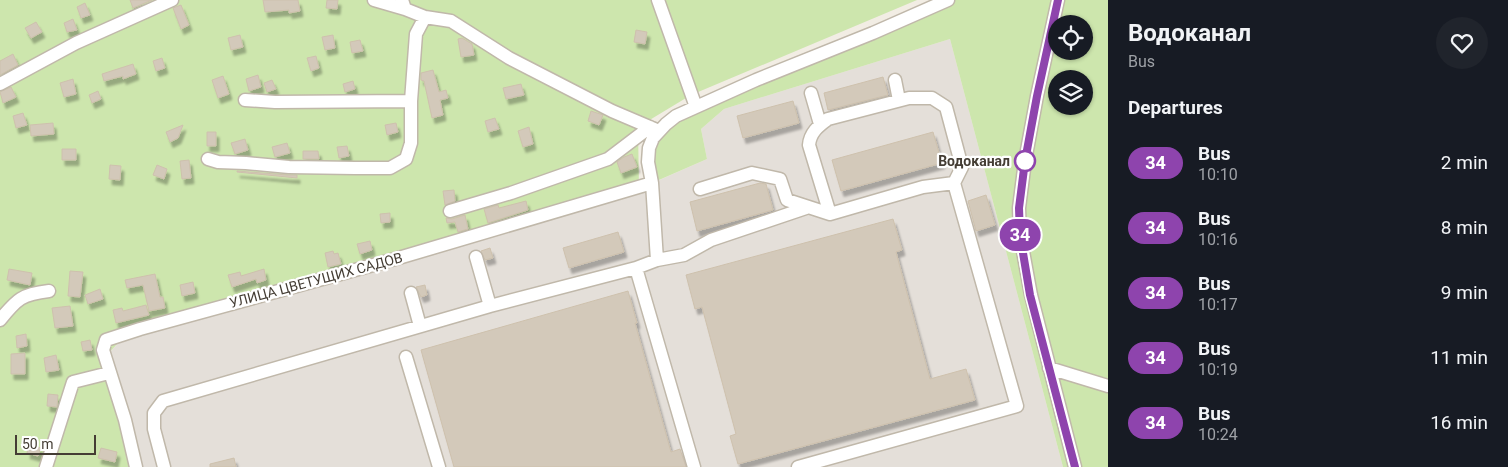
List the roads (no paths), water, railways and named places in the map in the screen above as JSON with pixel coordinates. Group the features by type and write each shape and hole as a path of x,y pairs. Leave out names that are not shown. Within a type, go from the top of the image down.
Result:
{"street":[{"path":"0,84 76,43 172,0"},
{"path":"374,0 404,5 425,17 451,21 509,58 612,111 655,129"},
{"path":"658,0 665,14 696,107"},
{"path":"450,211 511,193 608,159 676,116 764,77 873,34 948,0"},
{"path":"1058,0 1037,96 1019,208 1024,262 1075,467"},
{"path":"208,160 289,167 390,168 406,159 411,143 411,101 416,34 425,17"},
{"path":"895,80 899,100"},
{"path":"811,93 820,124"},
{"path":"798,467 837,462 1016,406 954,183 962,167 946,107 932,98 899,100 828,119 820,124 810,136 809,145 830,214"},
{"path":"245,100 275,102 411,101"},
{"path":"655,129 649,148 648,162 652,183 657,260"},
{"path":"700,189 752,173 780,179 787,200 830,214 923,187 954,183"},
{"name":"УЛИЦА ЦВЕТУЩИХ САДОВ","path":"136,467 103,350 106,340 395,259 652,183"},
{"path":"164,467 154,429 154,412 163,401 490,306 636,268 657,260 684,256 710,240 809,207"},
{"path":"476,257 490,306"},
{"path":"636,268 694,467"},
{"path":"0,320 15,302 32,293 49,291"},
{"path":"411,293 420,326"},
{"path":"406,357 439,467"},
{"path":"1049,368 1108,386"},
{"path":"46,467 73,382 109,373"}],"place":[{"name":"Водоканал","path":"1025,161"}]}
